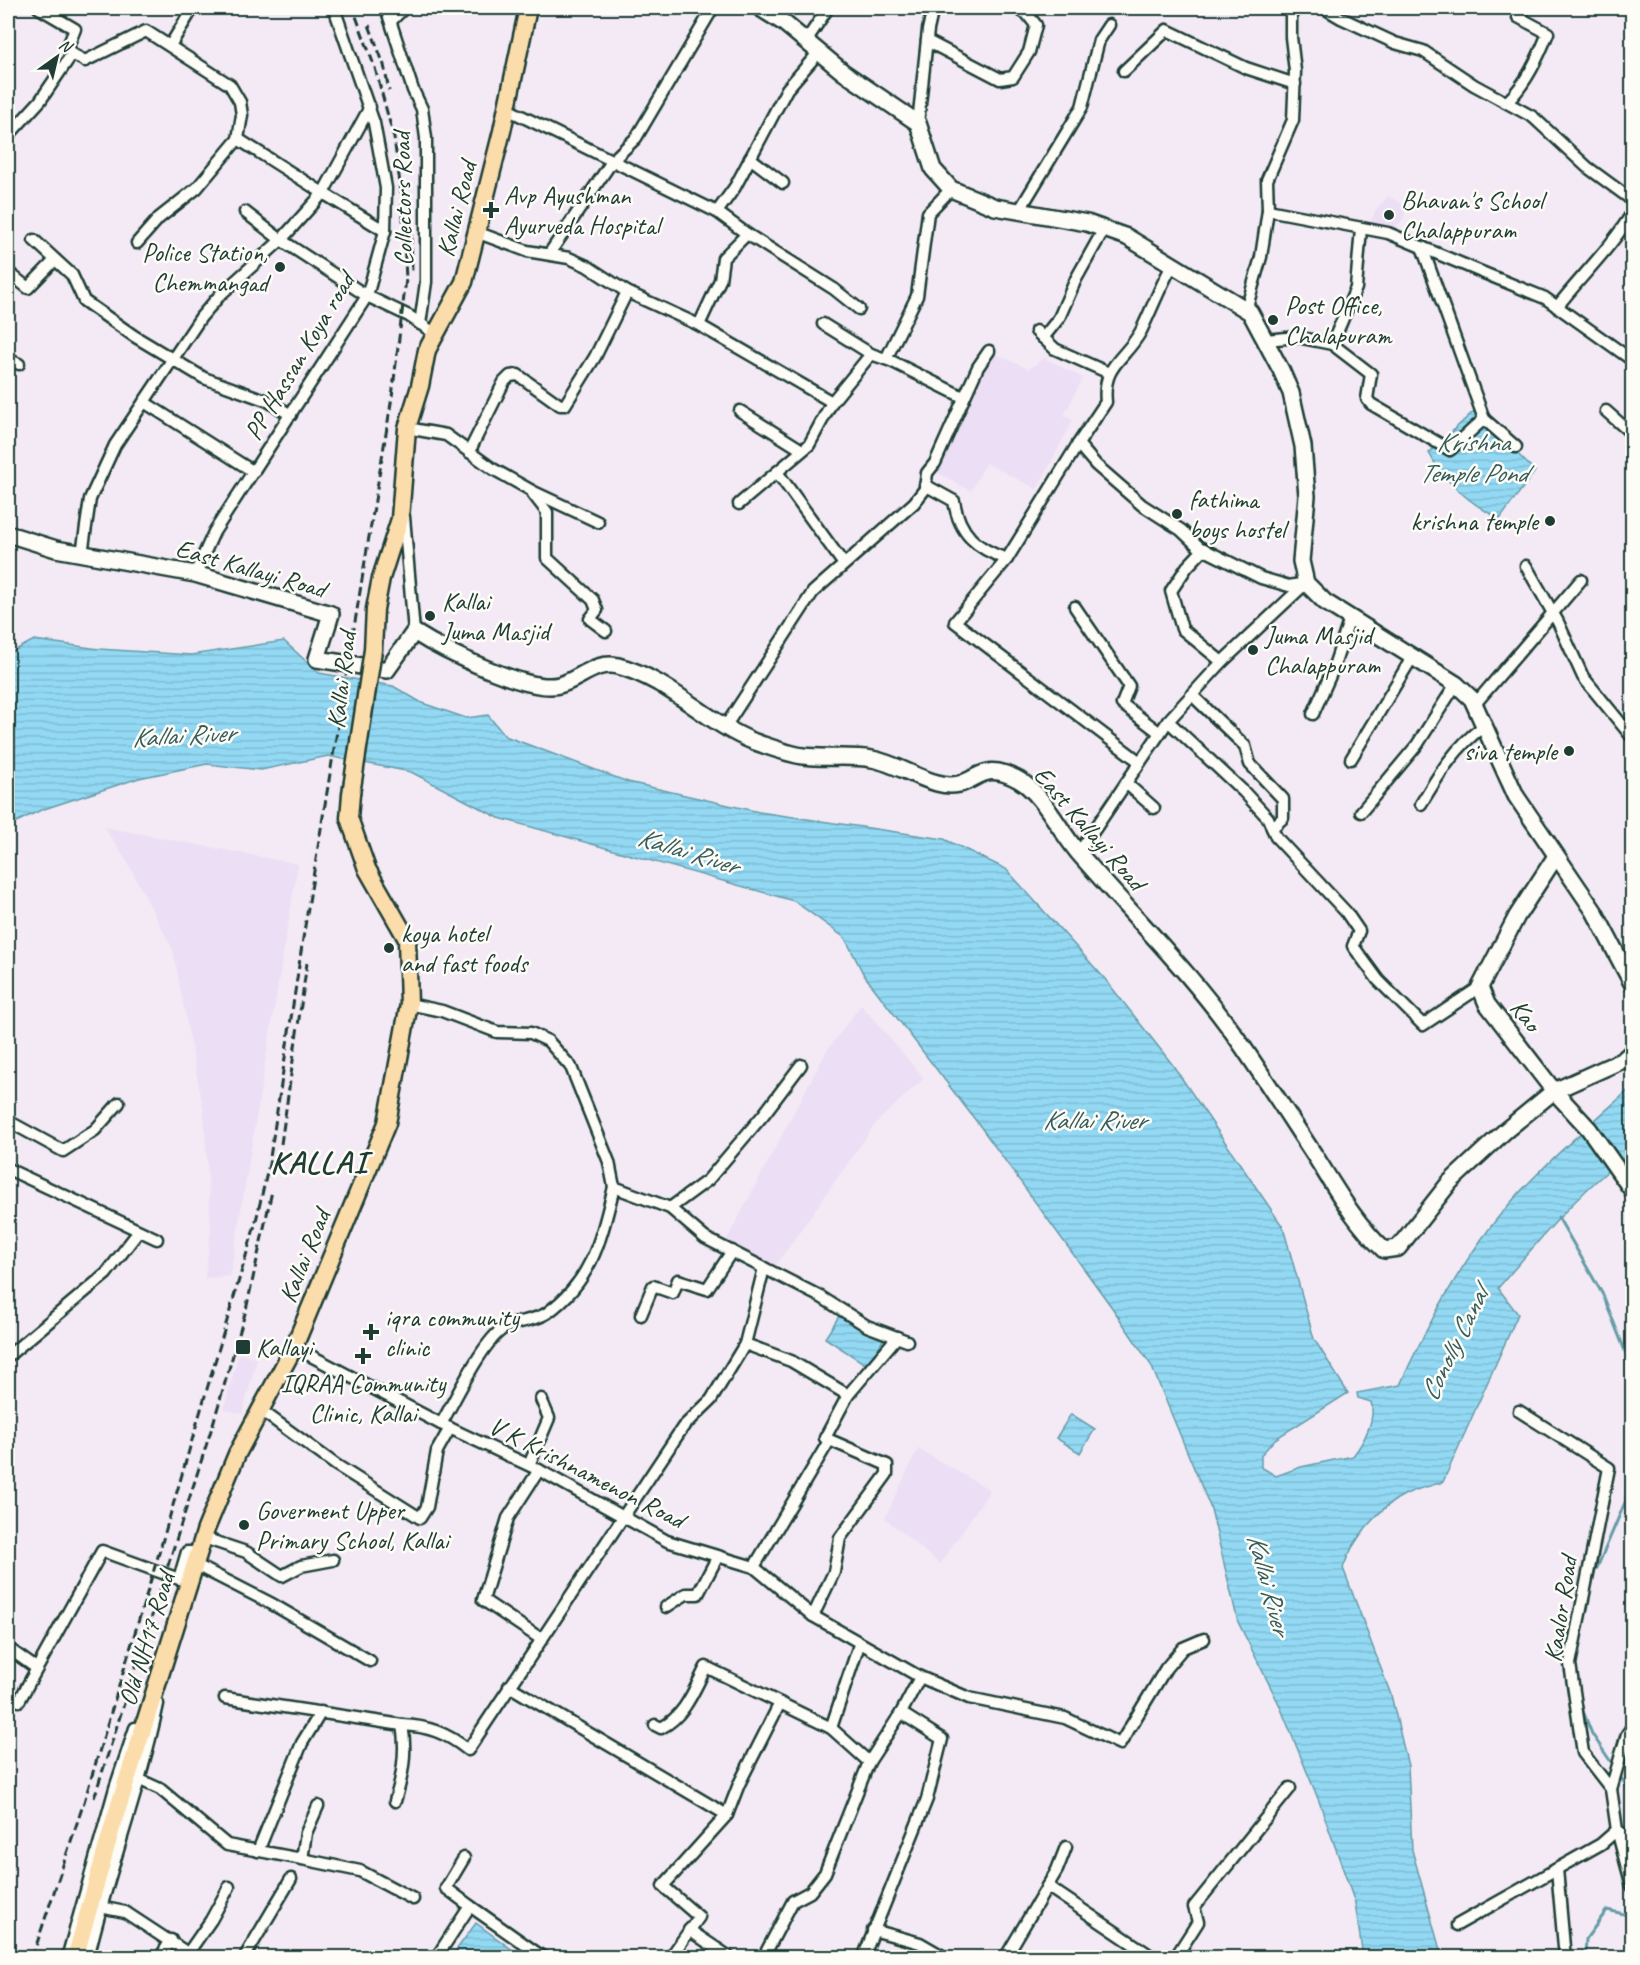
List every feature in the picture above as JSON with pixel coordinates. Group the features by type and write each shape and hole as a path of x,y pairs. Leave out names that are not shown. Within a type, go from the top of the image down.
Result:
{"main road":[{"name":"Kallai Road","path":"294,1347 387,1123 409,1004 407,939 367,869 349,818 351,794 373,650 375,609 381,578 400,519 407,428 420,386 427,350 464,282 507,109 528,8"},
{"name":"Old NH17 Road","path":"75,1958 111,1832 200,1552 237,1454 262,1411 294,1347"}],"street":[{"path":"39,8 75,28 68,46 72,54 85,61 110,47 128,41 142,30 171,44 230,85 240,102 242,115 238,139 197,188 159,218 137,243"},
{"path":"171,44 193,8"},
{"name":"PP Hassan Koya road","path":"195,574 214,532 368,296 385,231 386,188 369,107 334,8"},
{"name":"Collectors Road","path":"386,8 412,90 422,109 426,138 426,282 420,324"},
{"path":"391,21 404,8"},
{"path":"549,255 613,160 636,138 713,8"},
{"path":"760,8 806,41 843,72 918,123"},
{"path":"806,41 828,8"},
{"path":"933,8 918,123 933,169 951,189 995,207 1088,223 1127,237 1250,312"},
{"path":"927,41 1000,79 1014,77 1029,52 1036,25 1027,14 1016,8"},
{"path":"1291,8 1295,84 1293,120 1267,180 1268,210 1261,257 1248,303 1250,312 1291,393 1303,446 1307,496 1301,561 1306,583 1325,602 1456,684 1474,704 1516,796 1594,911 1632,983"},
{"path":"1324,8 1395,43 1424,51 1533,117 1587,167 1632,200"},
{"path":"1507,102 1522,84 1548,33 1518,17 1524,8"},
{"path":"1019,211 1082,107 1099,40 1109,26"},
{"path":"1124,71 1167,30 1246,68 1295,84"},
{"path":"717,212 787,90 819,52"},
{"path":"8,136 40,101 65,68 72,54"},
{"path":"82,554 90,499 115,445 201,316 220,295 281,240 323,193 369,107"},
{"path":"507,109 717,212 747,234 834,289 859,309"},
{"path":"238,139 385,231"},
{"path":"750,158 783,183"},
{"path":"886,359 917,296 928,213 951,189"},
{"path":"1268,210 1388,233 1422,247 1545,298 1632,360"},
{"path":"245,212 281,240 368,296 409,315 437,335"},
{"path":"1557,307 1579,280 1597,264 1632,213"},
{"path":"1332,344 1356,288 1361,228"},
{"path":"1104,229 1076,279 1059,318 1040,334 1070,357 1109,373"},
{"path":"476,232 527,251 569,258 587,266 627,292 699,325 832,402"},
{"path":"699,325 720,280 723,258 747,234"},
{"path":"34,240 72,276 84,301 204,378 268,401 291,415"},
{"path":"1422,247 1484,419 1515,447"},
{"path":"8,272 28,288 55,260"},
{"path":"1140,762 955,622 1007,559 1106,402 1104,385 1112,365 1135,341 1155,296 1173,264"},
{"path":"469,452 504,382 510,376 518,375 560,405 564,405 595,357 627,292"},
{"path":"823,324 871,354 886,359 963,397"},
{"path":"1266,340 1297,338 1332,344 1371,374 1367,399 1371,404 1450,450 1484,419"},
{"path":"725,727 813,592 843,563 891,525 914,503 926,485 927,473 935,463 963,397 989,351"},
{"path":"739,504 809,445 832,402 871,354"},
{"path":"8,359 19,364"},
{"path":"144,402 254,472"},
{"path":"740,411 802,450"},
{"path":"1606,411 1632,434"},
{"path":"407,428 446,435 529,489 598,522"},
{"path":"1078,444 1096,465 1135,499 1204,549 1261,578 1289,586 1306,583"},
{"path":"777,472 843,563"},
{"path":"926,485 954,501 957,519 969,539 987,553 1007,559"},
{"path":"529,489 547,512 546,558 593,600 597,610 590,619 606,631"},
{"path":"401,500 414,632"},
{"name":"East Kallayi Road","path":"8,534 56,549 195,574 331,614 317,659 387,670 414,632 469,662 545,687 560,685 606,665 618,666 660,685 725,727 754,741 803,756 845,756 876,760 939,784 956,786 989,770 999,770 1024,783 1078,854 1197,984 1246,1052 1347,1206 1384,1250 1398,1248 1450,1182 1554,1090 1623,1060 1632,1052"},
{"path":"1204,549 1187,567 1171,591 1182,629 1197,639 1222,662"},
{"path":"1526,566 1554,615 1583,677 1632,737"},
{"path":"1474,704 1554,615 1581,580"},
{"path":"1078,854 1168,721 1222,662 1306,583"},
{"path":"1075,607 1129,686 1122,704 1160,733"},
{"path":"1313,714 1333,669 1350,618"},
{"path":"1351,759 1413,656"},
{"path":"1361,812 1417,745 1456,684"},
{"path":"1192,695 1245,746 1250,764 1283,799 1283,818 1272,828"},
{"path":"1168,721 1243,791 1268,818 1276,837 1346,912 1359,931 1353,946 1378,980 1423,1025 1480,987"},
{"path":"1421,804 1451,756 1467,738 1484,726"},
{"path":"1126,783 1154,808"},
{"name":"Kao","path":"1556,856 1500,946 1480,987 1487,1004 1554,1090 1589,1129 1632,1190"},
{"path":"262,1411 336,1465 420,1518 427,1507 437,1451 446,1426 479,1357 500,1330 545,1315 575,1289 598,1250 615,1187 603,1144 571,1067 548,1041 531,1033 497,1032 442,1011 409,1004"},
{"path":"670,1208 708,1180 764,1114 801,1065"},
{"path":"8,1121 63,1151 95,1130 119,1103"},
{"path":"8,1169 157,1239"},
{"path":"615,1187 670,1208 705,1238 821,1297 867,1326 902,1339 849,1395 825,1438 886,1465 887,1474 840,1538 834,1572 813,1616"},
{"path":"8,1356 106,1274 139,1231"},
{"path":"641,1315 653,1286 673,1293 678,1280 707,1289 732,1251"},
{"path":"225,1698 402,1725 429,1726 468,1750 683,1428 711,1400 745,1344 764,1268"},
{"path":"745,1344 791,1361 849,1395"},
{"name":"V K Krishnamenon Road","path":"294,1347 446,1426 534,1468 667,1541 754,1567 813,1616 860,1645 920,1677 969,1698 1065,1718 1120,1744 1166,1668 1183,1648 1204,1639"},
{"path":"541,1399 549,1418 534,1468 508,1518 483,1600 541,1639"},
{"name":"Kaalor Road","path":"1519,1411 1610,1468 1570,1664 1583,1753 1611,1789 1617,1830 1632,1886"},
{"path":"754,1567 829,1441"},
{"path":"8,1696 19,1701 102,1551 179,1579 188,1552 246,1552 282,1576 301,1566 333,1560"},
{"path":"200,1552 272,1604 370,1661"},
{"path":"666,1607 686,1593 698,1594 718,1557"},
{"path":"831,1728 860,1645"},
{"path":"8,1648 36,1668"},
{"path":"88,1958 100,1906 150,1740 168,1657"},
{"path":"67,1958 129,1745 160,1666 168,1657"},
{"path":"655,1725 661,1728 675,1721 697,1688 706,1667 831,1728 870,1762"},
{"path":"763,1958 793,1901 810,1892 825,1873 870,1762 902,1713 920,1677"},
{"path":"509,1686 727,1815"},
{"path":"670,1958 699,1917 663,1886 727,1815 739,1784 780,1703"},
{"path":"258,1851 302,1743 321,1712"},
{"path":"863,1958 927,1798 942,1739 902,1713"},
{"path":"395,1801 401,1779 405,1743 402,1725"},
{"path":"1611,1789 1627,1734 1632,1729"},
{"path":"138,1779 160,1789 227,1845 360,1871 413,1899"},
{"path":"1175,1958 1198,1922 1194,1907 1290,1788"},
{"path":"302,1859 306,1833 318,1806"},
{"path":"1457,1925 1601,1844 1617,1830 1632,1841"},
{"path":"1005,1958 1047,1886 1066,1847"},
{"path":"464,1858 446,1888 544,1958"},
{"path":"1557,1869 1565,1958"},
{"path":"244,1958 291,1879"},
{"path":"1047,1886 1154,1958"},
{"path":"100,1906 125,1912 191,1955 229,1887"},
{"path":"436,1958 470,1906"},
{"path":"689,1930 728,1956"},
{"path":"873,1930 920,1943 946,1958"},
{"path":"160,1958 171,1940"}],"shaded area":[{"name":"Bhavan's School Chalappuram","path":"1388,196 1407,207 1403,219 1391,232 1370,225 1375,211"},
{"path":"989,351 1029,369 1044,358 1083,378 1064,415 1073,420 1037,489 986,463 971,491 935,471"},
{"path":"104,827 298,864 230,1276 205,1278 211,1229 204,1113 173,950 128,863"},
{"path":"861,1005 924,1078 876,1123 774,1268 725,1243 826,1052"},
{"path":"239,1353 257,1359 242,1414 224,1409"},
{"path":"918,1449 990,1490 940,1564 885,1518"}],"water":[{"name":"Krishna Temple Pond","path":"1474,411 1535,471 1500,519 1479,507 1459,491 1442,473 1429,453"},
{"name":"Kallai River","path":"34,640 99,649 191,655 284,641 319,673 393,686 422,703 466,718 488,715 505,736 628,782 759,812 944,839 1006,869 1105,979 1172,1064 1283,1227 1314,1339 1348,1393 1275,1439 1261,1455 1261,1467 1276,1476 1301,1467 1353,1456 1365,1437 1372,1416 1371,1402 1358,1398 1357,1393 1400,1385 1440,1304 1489,1229 1539,1172 1632,1087 1632,1153 1577,1199 1498,1288 1518,1314 1443,1482 1411,1492 1386,1507 1360,1535 1343,1568 1391,1695 1408,1766 1412,1850 1442,1957 1363,1957 1355,1903 1319,1801 1279,1704 1238,1622 1211,1509 1151,1365 980,1126 864,975 845,938 794,901 499,818 411,772 328,756 261,770 207,764 139,778 41,810 8,826 8,654"},
{"path":"841,1313 884,1338 868,1366 825,1338"},
{"path":"1071,1414 1095,1429 1080,1453 1056,1438"},
{"path":"476,1923 522,1957 451,1957"}],"waterway":[{"path":"1558,1217 1603,1295 1627,1356 1629,1442 1626,1500 1597,1568"},
{"path":"1564,1665 1559,1654 1572,1625"},
{"path":"1583,1711 1592,1734 1611,1762"},
{"path":"1622,1779 1632,1795"},
{"path":"1585,1958 1586,1939 1607,1910 1632,1916"}],"railway":[{"path":"32,1958 84,1802 159,1553 255,1225 269,1164 304,932 392,397 406,279 402,199 394,138 375,68 353,8"},
{"path":"369,25 384,65 389,91"},
{"path":"411,221 412,275"},
{"path":"281,1144 307,963"},
{"path":"94,1798 213,1424 246,1310 272,1191"}],"place":[{"name":"Avp Ayushman Ayurveda Hospital","path":"491,210"},
{"name":"Bhavan's School Chalappuram","path":"1389,215"},
{"name":"Police Station, Chemmangad","path":"280,267"},
{"name":"Post Office, Chalapuram","path":"1273,320"},
{"name":"fathima boys hostel","path":"1177,514"},
{"name":"krishna temple","path":"1550,521"},
{"name":"Kallai Juma Masjid","path":"430,616"},
{"name":"Juma Masjid Chalappuram","path":"1253,650"},
{"name":"siva temple","path":"1569,751"},
{"name":"koya hotel and fast foods","path":"389,948"},
{"name":"iqra community clinic","path":"371,1332"},
{"name":"Kallayi","path":"243,1347"},
{"name":"IQRAA Community Clinic, Kallai","path":"363,1356"},
{"name":"Goverment Upper Primary School, Kallai","path":"244,1525"}],"district":[{"name":"KALLAI","path":"319,1162"}],"water label":[{"name":"Conolly Canal","path":"1454,1344"}]}
